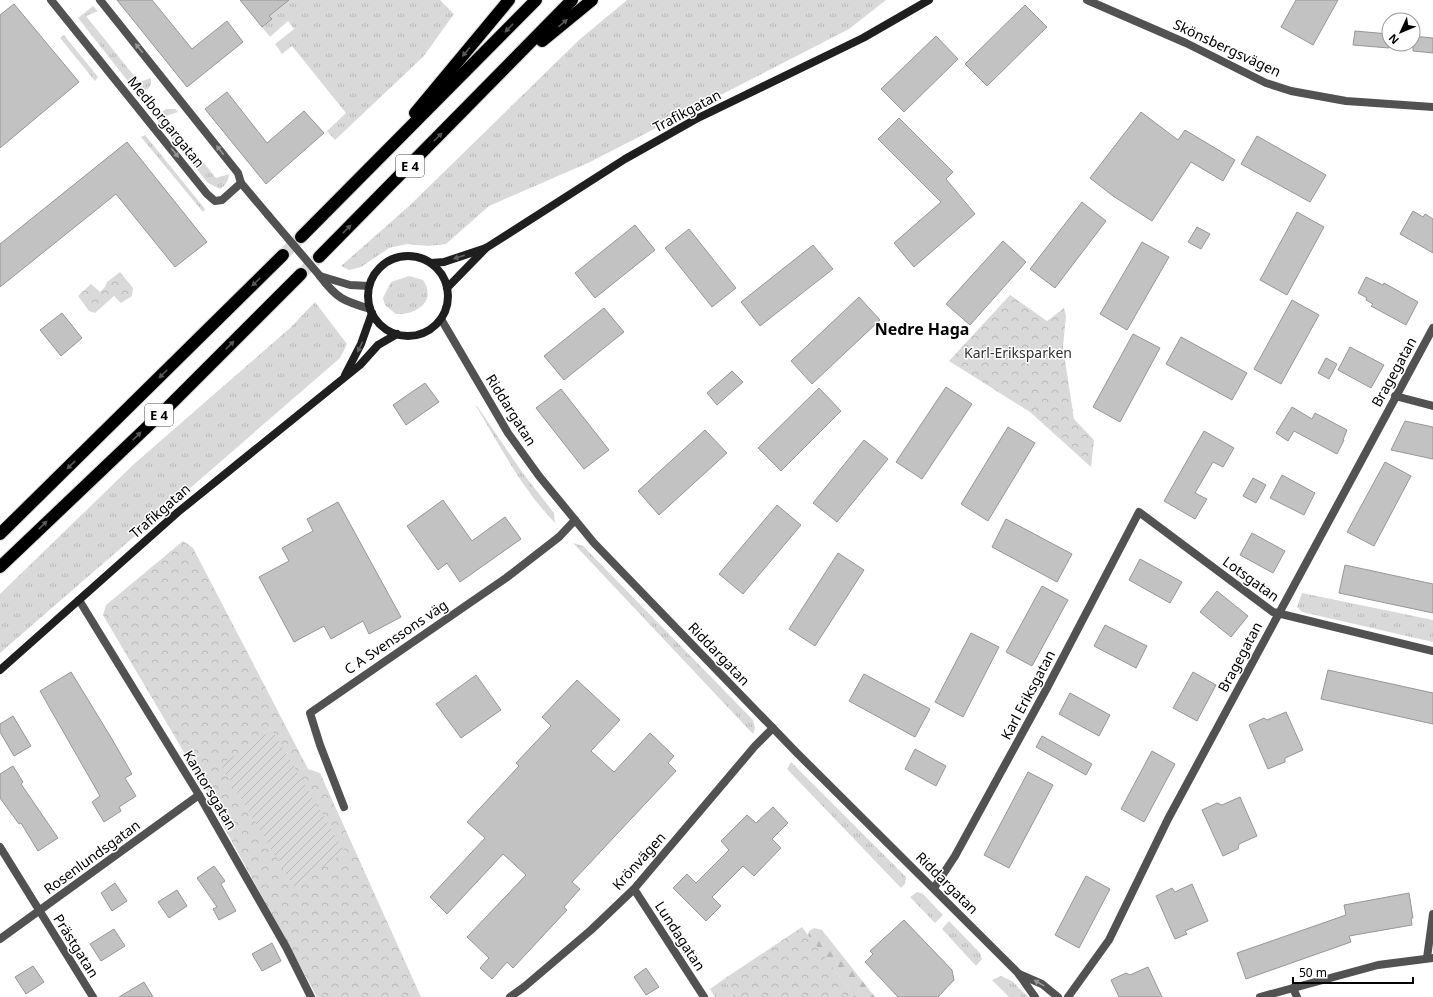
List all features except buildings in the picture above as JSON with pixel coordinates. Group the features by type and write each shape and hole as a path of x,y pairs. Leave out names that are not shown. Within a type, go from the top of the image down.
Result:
{"highway":[{"name":"E 4","path":"365,174 509,0"},
{"name":"E 4","path":"301,237 536,0"},
{"name":"E 4","path":"319,257 572,0"},
{"name":"E 4","path":"500,74 592,0"},
{"name":"E 4","path":"0,534 283,255"},
{"name":"E 4","path":"0,567 167,408 301,274"}],"main road":[{"path":"908,12 914,0"},
{"name":"Trafikgatan","path":"448,288 486,248 625,159 696,119 856,41 928,0"},
{"name":"Trafikgatan","path":"431,263 444,262 486,248"},
{"path":"409,255 420,257 431,263 439,271 448,288 447,304 441,319 432,328 422,334 409,336 397,334 386,329 371,311 368,301 369,286 378,269 387,261 409,255"},
{"name":"Trafikgatan","path":"343,378 361,344 371,311"},
{"name":"Trafikgatan","path":"0,670 178,512 360,365 378,344 397,334"}],"street":[{"name":"Medborgargatan","path":"51,0 207,194 215,201 222,200 241,183"},
{"path":"100,0 233,167 241,183 320,276 330,290 343,300 371,311"},
{"name":"Skönsbergsvägen","path":"1087,0 1186,43 1266,83 1278,87 1346,101 1433,107"},
{"path":"320,276 350,285 369,286"},
{"name":"Riddargatan","path":"441,319 508,433 539,476 594,543 773,728 1018,973 1035,997"},
{"name":"Bragegatan","path":"1068,997 1109,940 1168,819 1433,328"},
{"path":"1396,396 1433,406"},
{"name":"Lotsgatan","path":"1139,512 1273,612 1433,651"},
{"name":"Karl Eriksgatan","path":"934,888 955,856 1043,695 1139,512"},
{"name":"C A Svenssons väg","path":"344,807 320,745 310,713 506,578 559,537 575,520"},
{"name":"Kantorsgatan","path":"79,600 198,795 286,947 311,997"},
{"name":"Krönvägen","path":"510,997 524,987 591,930 634,889 755,746 773,728"},
{"name":"Rosenlundsgatan","path":"0,939 198,795"},
{"name":"Prästgatan","path":"0,847 93,997"},
{"name":"Lundagatan","path":"634,889 704,997"},
{"path":"1260,997 1378,965 1430,958 1433,914"},
{"name":"Riddargatan","path":"1018,973 1042,984 1058,997"},
{"path":"1279,997 1293,988"},
{"path":"1293,988 1297,997"}],"green space":[{"path":"256,0 440,0 454,14 423,57 335,140 327,131 346,113 292,46 282,54 275,44 294,29 288,21 270,37 262,27 272,19"},
{"path":"627,0 886,0 849,29 590,162 489,206 446,244 428,246 407,244 389,248 361,267 349,270 341,266 408,207 579,40"},
{"path":"93,6 98,11 86,16 139,82 151,78 151,84 148,89 139,93 135,90 78,18"},
{"path":"64,35 98,77 95,81 60,38"},
{"path":"166,109 175,109 178,112 166,116 216,178 229,174 226,183 220,189 208,183 158,122 159,114"},
{"path":"145,135 205,209 203,212 141,137"},
{"path":"120,272 133,288 132,296 121,303 114,296 95,313 89,311 78,296 91,284 100,292 105,287 107,282"},
{"path":"409,276 423,280 428,294 426,300 423,305 411,312 396,314 385,305 383,298 391,282"},
{"name":"Karl-Eriksparken","path":"1010,295 1047,321 1064,308 1066,316 1063,347 1074,419 1094,440 1091,467 1030,412 949,361"},
{"path":"315,302 347,344 340,358 0,653 0,594 134,464 290,328"},
{"path":"476,406 522,472 554,513 555,523 522,482"},
{"path":"183,541 193,548 308,769 320,773 421,997 317,997 212,805 208,793 103,615 106,605"},
{"path":"573,543 583,546 753,720 755,728 753,734"},
{"path":"1302,593 1433,620 1433,642 1302,612 1297,607"},
{"path":"272,730 345,852 294,887 221,765"},
{"path":"791,762 906,877 905,884 901,888 787,769"},
{"path":"917,892 922,893 943,915 935,923 910,897"},
{"path":"949,921 980,953 982,959 976,966 942,929"},
{"path":"802,927 854,995 851,997 737,997 724,979"},
{"path":"814,928 822,930 875,997 852,997 854,995 808,936 809,931"},
{"path":"1001,976 1012,981 1028,997 1009,997 992,980"},
{"path":"724,979 737,997 715,997 710,989"}],"tunnel":[{"path":"283,255 301,237"},
{"path":"301,274 319,257"}],"district":[{"name":"Nedre Haga","path":"922,329"}]}
